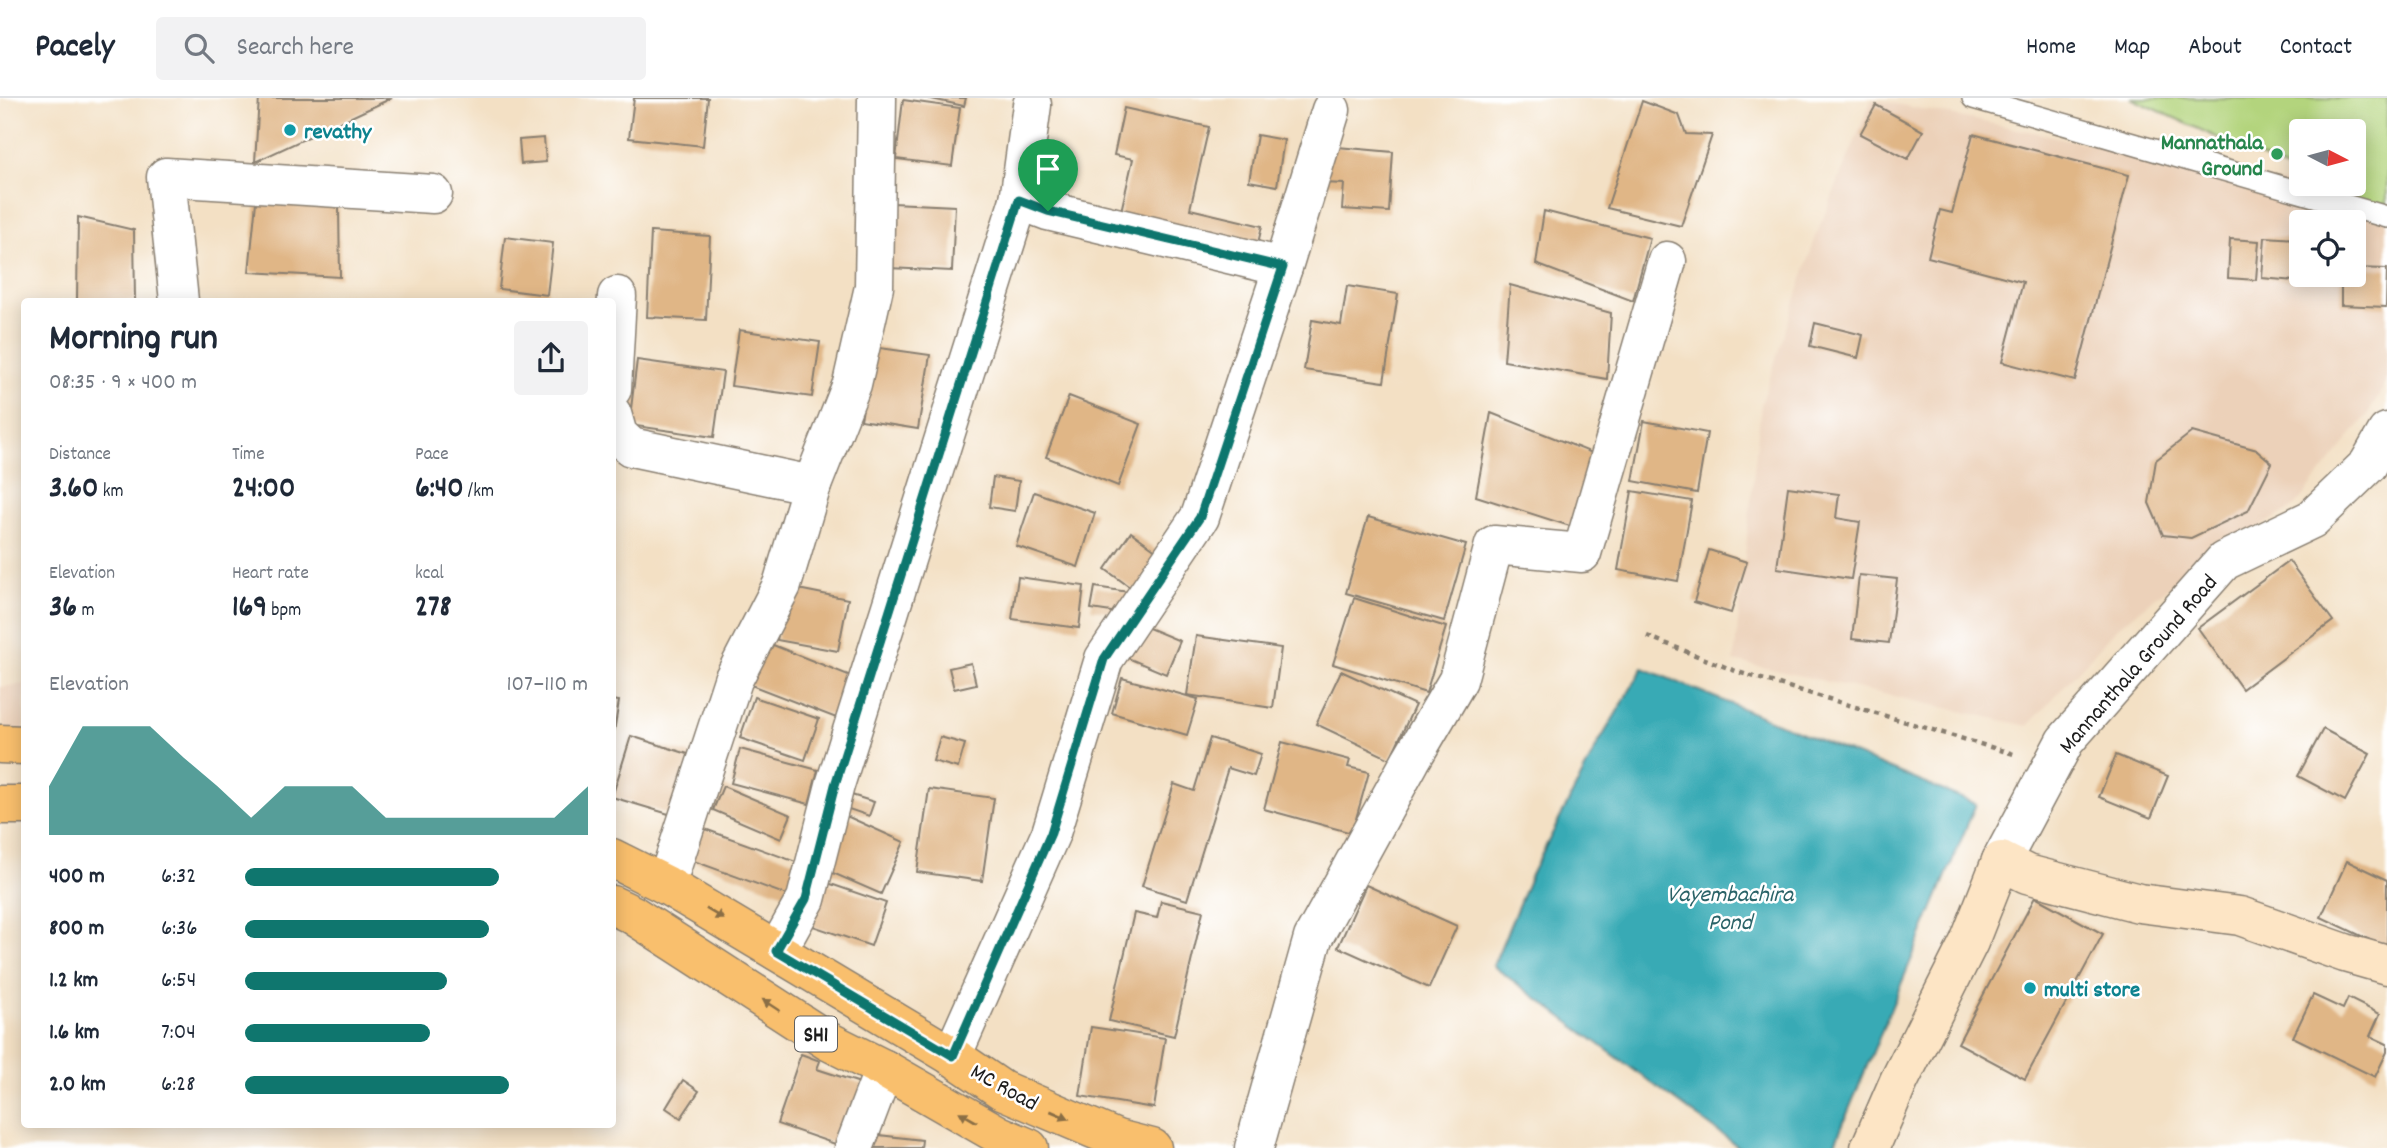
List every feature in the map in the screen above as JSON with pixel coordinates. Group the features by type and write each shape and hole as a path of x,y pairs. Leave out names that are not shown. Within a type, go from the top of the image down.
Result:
{"main road":[{"path":"0,744 21,745"},
{"path":"0,805 21,805"},
{"name":"MC Road","path":"616,860 666,885 953,1056 1002,1090 1117,1139 1152,1148"},
{"name":"MC Road","path":"616,907 633,915 828,1041 884,1069 999,1135 1029,1148"}],"street":[{"path":"666,885 733,680 782,585 812,485 852,383 873,287 877,98"},
{"path":"776,951 806,899 835,785 1019,200 1032,105"},
{"path":"953,1056 1051,833 1104,659 1200,517 1283,267 1331,110"},
{"path":"179,298 166,177 433,194"},
{"path":"1019,200 1048,211 1283,267"},
{"path":"1254,1148 1313,938 1458,680 1494,545 1583,553 1667,261"},
{"path":"616,315 617,296"},
{"path":"616,428 618,435 631,447 812,485"},
{"name":"Mannanthala Ground Road","path":"1870,1148 1899,1082 1969,942 2001,861 2064,741 2224,561 2312,519 2368,464 2387,432"},
{"path":"2001,861 2028,874 2139,903 2240,916 2387,965"},
{"path":"853,1148 884,1069"}],"lane":[{"path":"1973,98 2387,217"}],"path":[{"path":"1647,636 1738,672 2051,766"}],"shaded area":[{"path":"1872,99 2289,185 2289,196 2343,196 2387,205 2387,381 2368,414 2295,506 2195,566 2118,627 2028,726 1734,661 1761,405 1816,236"},
{"path":"21,684 21,730 5,731 0,711 0,687"}],"green space":[{"name":"Mannathala Ground","path":"2131,98 2387,98 2387,215 2345,196 2366,196 2366,119 2289,119 2289,170"}],"water":[{"name":"Vayembachira Pond","path":"1643,668 1976,804 1833,1148 1740,1148 1493,966 1531,875 1598,744"}],"building":[{"name":"revathy","path":"259,98 392,98 255,162"},
{"path":"634,98 708,98 703,146 629,138"},
{"path":"927,98 966,98 964,106"},
{"path":"903,100 960,108 952,166 896,159"},
{"path":"1642,101 1679,115 1686,134 1712,135 1681,226 1607,208"},
{"path":"1876,105 1923,131 1908,159 1860,134"},
{"path":"1124,108 1209,127 1190,209 1262,226 1256,252 1119,220 1133,159 1114,155"},
{"path":"1973,134 2129,175 2075,381 2002,362 2023,282 1928,257 1940,210 1952,213"},
{"path":"1257,135 1284,140 1277,186 1249,181"},
{"path":"544,138 546,162 521,164 519,140"},
{"path":"1326,146 1393,152 1389,212 1342,209 1344,184 1324,183"},
{"path":"257,192 339,208 340,277 249,272"},
{"path":"892,203 955,206 952,271 889,268"},
{"path":"1544,211 1650,238 1633,301 1536,264"},
{"path":"78,217 134,230 135,298 77,298"},
{"path":"651,232 710,236 706,320 647,317"},
{"path":"505,237 553,243 547,295 499,289"},
{"path":"2265,237 2289,238 2289,281 2262,278"},
{"path":"2230,239 2259,241 2256,280 2228,278"},
{"path":"2366,268 2387,269 2386,307 2341,305 2341,287 2366,287"},
{"path":"1510,285 1611,313 1607,379 1504,361"},
{"path":"1347,286 1398,294 1384,382 1304,370 1312,320 1341,325"},
{"path":"1815,323 1863,335 1858,358 1810,346"},
{"path":"739,330 820,342 812,397 731,386"},
{"path":"873,347 930,355 918,429 861,420"},
{"path":"637,360 723,372 714,437 629,425"},
{"path":"1069,396 1141,424 1118,486 1046,457"},
{"path":"1491,413 1600,456 1576,528 1476,496"},
{"path":"1644,421 1707,433 1697,493 1633,481"},
{"path":"2192,432 2257,450 2272,463 2248,511 2191,538 2163,535 2149,503 2156,460"},
{"path":"993,477 1019,481 1015,511 989,507"},
{"path":"1788,487 1839,494 1836,518 1860,522 1851,579 1777,568"},
{"path":"1632,491 1692,501 1678,581 1618,570"},
{"path":"1034,492 1095,513 1078,567 1016,546"},
{"path":"1368,517 1466,545 1444,621 1346,593"},
{"path":"1131,532 1164,556 1138,593 1105,569"},
{"path":"1709,550 1747,562 1731,613 1694,602"},
{"path":"2289,561 2333,621 2242,689 2198,628"},
{"path":"1859,575 1897,579 1889,643 1852,639"},
{"path":"1018,577 1084,586 1079,628 1012,619"},
{"path":"788,587 848,599 838,651 777,640"},
{"path":"1095,587 1129,592 1125,614 1091,609"},
{"path":"1354,598 1446,627 1426,693 1333,664"},
{"path":"1132,621 1180,641 1166,674 1118,654"},
{"path":"1196,636 1281,648 1273,708 1187,695"},
{"path":"763,641 861,680 844,721 746,683"},
{"path":"971,663 976,684 954,689 949,668"},
{"path":"1341,671 1415,705 1390,759 1316,724"},
{"path":"1122,678 1198,699 1187,735 1112,713"},
{"path":"754,697 819,719 805,760 740,738"},
{"path":"2323,729 2370,754 2345,801 2298,776"},
{"path":"631,736 691,755 672,815 616,798 616,784"},
{"path":"940,737 965,744 958,768 933,761"},
{"path":"1210,738 1261,754 1254,776 1228,768 1187,900 1142,886 1174,784 1194,791"},
{"path":"1282,742 1350,760 1348,767 1369,772 1352,833 1264,809"},
{"path":"740,749 818,770 809,804 731,783"},
{"path":"2116,755 2168,776 2151,818 2099,797"},
{"path":"723,786 791,815 781,839 713,810"},
{"path":"929,789 994,798 982,881 917,872"},
{"path":"845,793 874,802 869,816 840,806"},
{"path":"842,814 904,842 881,894 819,867"},
{"path":"702,828 810,867 798,899 691,860"},
{"path":"2347,861 2387,880 2387,948 2321,917"},
{"path":"822,881 886,903 871,946 807,924"},
{"path":"1366,885 1457,926 1429,988 1338,947"},
{"name":"multi store","path":"2035,897 2103,934 2025,1079 1958,1043"},
{"path":"1161,901 1203,911 1174,1036 1109,1021 1134,913 1157,918"},
{"path":"2313,995 2343,1009 2348,998 2380,1014 2370,1036 2387,1044 2387,1052 2375,1077 2293,1037"},
{"path":"1091,1027 1165,1038 1154,1108 1080,1096"},
{"path":"801,1054 820,1061 817,1069 863,1084 841,1146 777,1124"},
{"path":"683,1080 699,1091 681,1118 666,1108"},
{"path":"870,1134 922,1140 921,1148 869,1148"}],"place":[{"name":"revathy","path":"290,130"},
{"name":"Mannathala Ground","path":"2277,154"},
{"name":"multi store","path":"2030,988"}],"route":[{"path":"1019,200 1048,211 1283,267 1200,517 1104,659 1051,833 953,1056 776,951 806,899 835,785 1019,200"}]}
